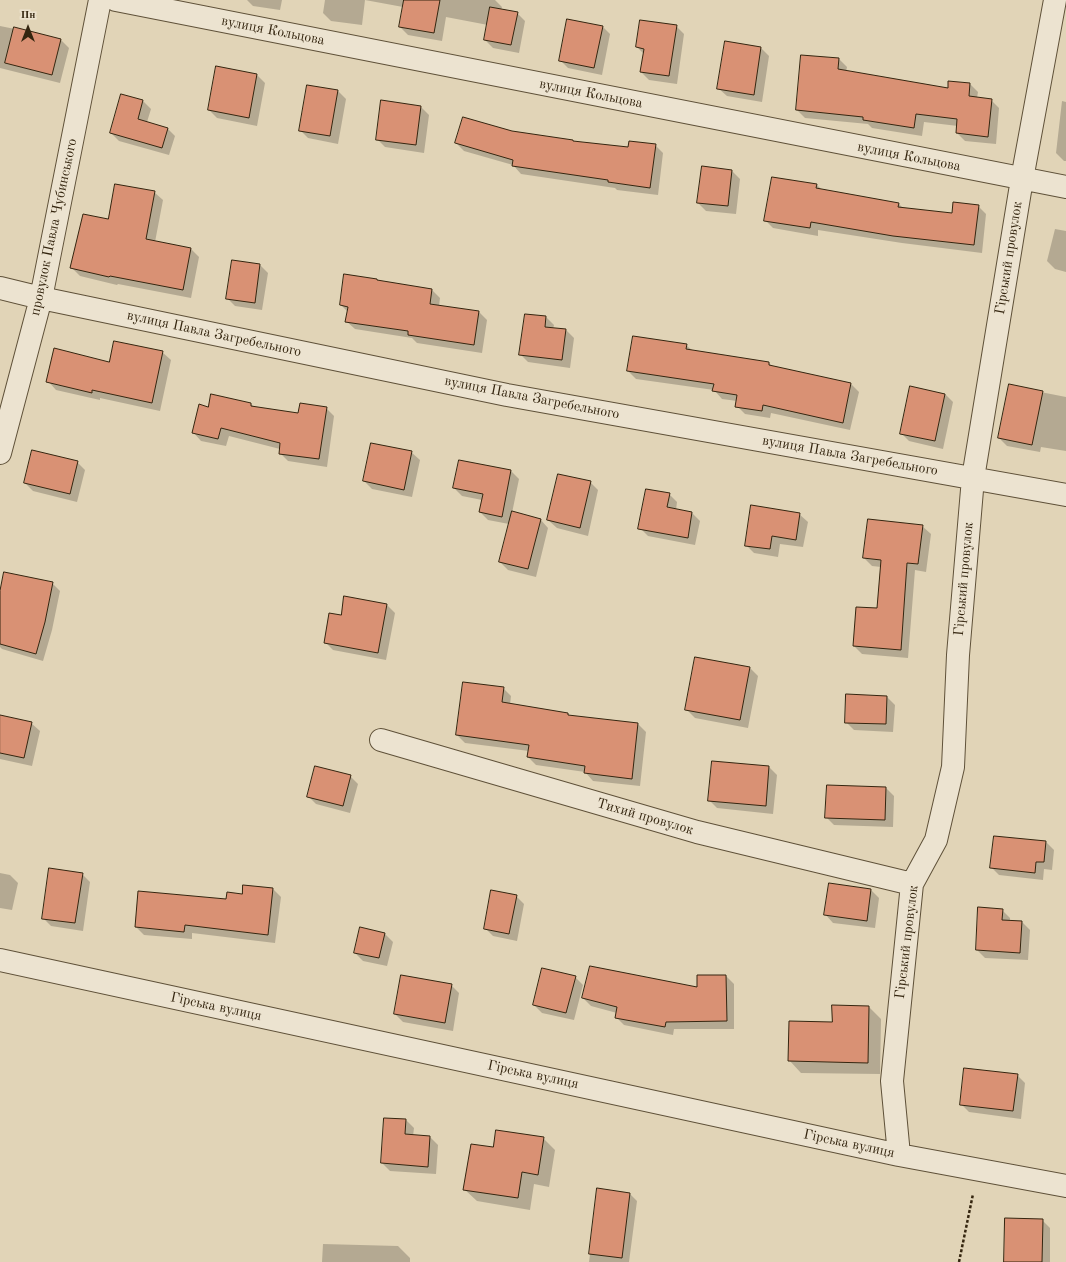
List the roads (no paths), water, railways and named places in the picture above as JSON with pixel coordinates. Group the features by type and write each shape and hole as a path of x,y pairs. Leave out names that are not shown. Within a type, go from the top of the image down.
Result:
{"street":[{"name":"провулок Павла Чубинського","path":"0,453 41,298 100,0"},
{"name":"вулиця Кольцова","path":"116,0 1066,187"},
{"name":"Гірський провулок","path":"899,1155 892,1081 912,884 936,840 953,767 958,655 973,478 1022,179 1055,0"},
{"name":"вулиця Павла Загребельного","path":"0,288 41,298 508,395 1066,495"},
{"name":"Тихий провулок","path":"381,740 697,832 912,884"},
{"name":"Гірська вулиця","path":"0,960 899,1155 1066,1186"}]}
